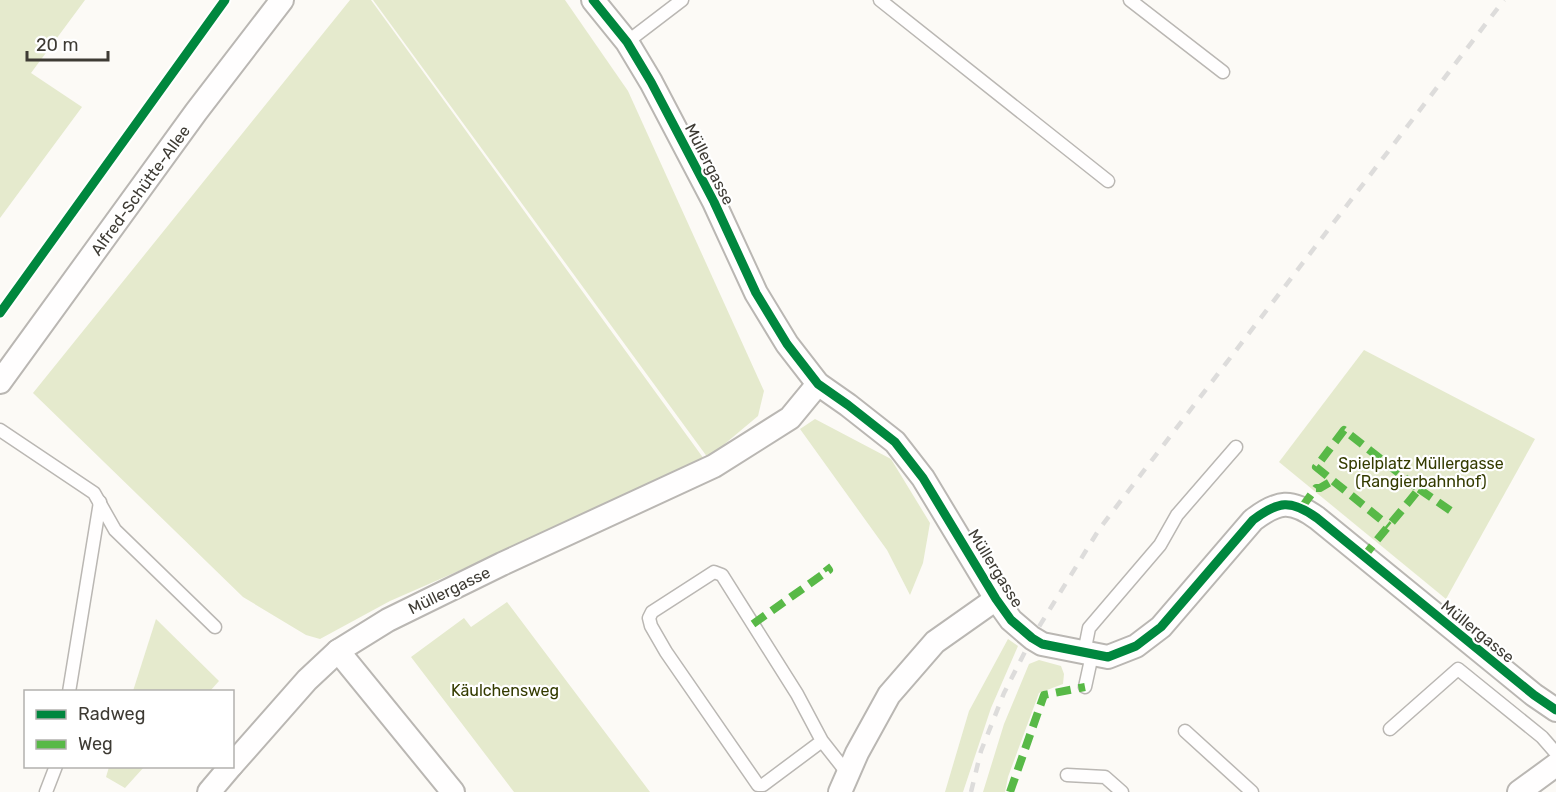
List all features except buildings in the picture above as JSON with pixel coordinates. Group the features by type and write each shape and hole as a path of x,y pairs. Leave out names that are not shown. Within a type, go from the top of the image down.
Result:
{"street":[{"name":"Alfred-Schütte-Allee","path":"0,382 196,112 282,0"},
{"name":"Müllergasse","path":"593,0 627,42 651,82 714,202 756,293 787,344 818,384 895,442 923,478 996,599 1011,620 1037,641 1042,644 1107,657 1136,646 1161,627 1253,520 1270,507 1287,504 1302,507 1317,518 1534,695 1556,710"},
{"name":"Müllergasse","path":"234,764 307,680 338,651 388,620 429,599 714,466 790,418 818,384"},
{"path":"844,783 857,753 889,695 935,642 996,599"},
{"path":"338,651 453,792"},
{"path":"1518,792 1556,765"},
{"name":"Müllergasse","path":"209,792 230,768"}],"lane":[{"path":"627,42 682,0"},
{"path":"880,0 1108,181"},
{"path":"1130,0 1223,72"},
{"path":"0,430 94,493 115,530 215,627"},
{"path":"1085,687 1089,628 1160,544 1177,515 1236,447"},
{"path":"69,690 100,502"},
{"path":"822,741 763,785 758,785 666,652 651,626 649,618 652,612 714,572 722,575 797,694 822,741 844,783"},
{"path":"1390,729 1458,669 1542,738 1556,753"},
{"path":"1185,731 1252,792"},
{"path":"45,792 55,768"},
{"path":"1067,775 1105,777 1122,792"}],"green space":[{"path":"0,0 85,0 31,73 82,107 0,218"},
{"path":"350,0 371,0 704,459 516,546 390,601 320,639 306,635 243,597 33,393"},
{"path":"373,0 565,0 628,91 764,391 758,416 708,458"},
{"name":"Spielplatz Müllergasse (Rangierbahnhof)","path":"1364,350 1535,439 1446,599 1279,462"},
{"path":"815,419 891,459 930,523 923,563 910,595 887,550 800,429"},
{"name":"Käulchensweg","path":"507,602 650,792 514,792 411,657 464,618 471,627"},
{"path":"156,619 219,681 211,690 133,690"},
{"path":"1008,639 1018,646 991,708 963,792 945,792 969,711"},
{"path":"1039,660 1061,666 1064,674 1063,684 1039,693 1008,777 1005,792 983,792 1004,724 1029,664"},
{"path":"108,768 143,768 125,788 106,777"}],"railway":[{"path":"971,792 981,751 1004,693 1032,638 1100,528 1504,0"}],"marked path":[{"path":"1363,558 1377,540 1384,532 1391,523 1419,489 1344,430 1316,467 1389,526"},
{"path":"1302,507 1316,488 1332,481"},
{"path":"1419,489 1454,513"},
{"path":"753,624 829,570 826,566"},
{"path":"1010,792 1044,695 1085,687"}],"cycle path":[{"path":"0,313 225,0"},
{"path":"593,0 627,42 651,82 714,202 756,293 787,344 818,384 895,442 923,478 996,599 1011,620 1032,638 1042,644 1108,657 1136,646 1161,627 1253,520 1277,506 1292,505 1317,518 1534,695 1556,710"}]}
